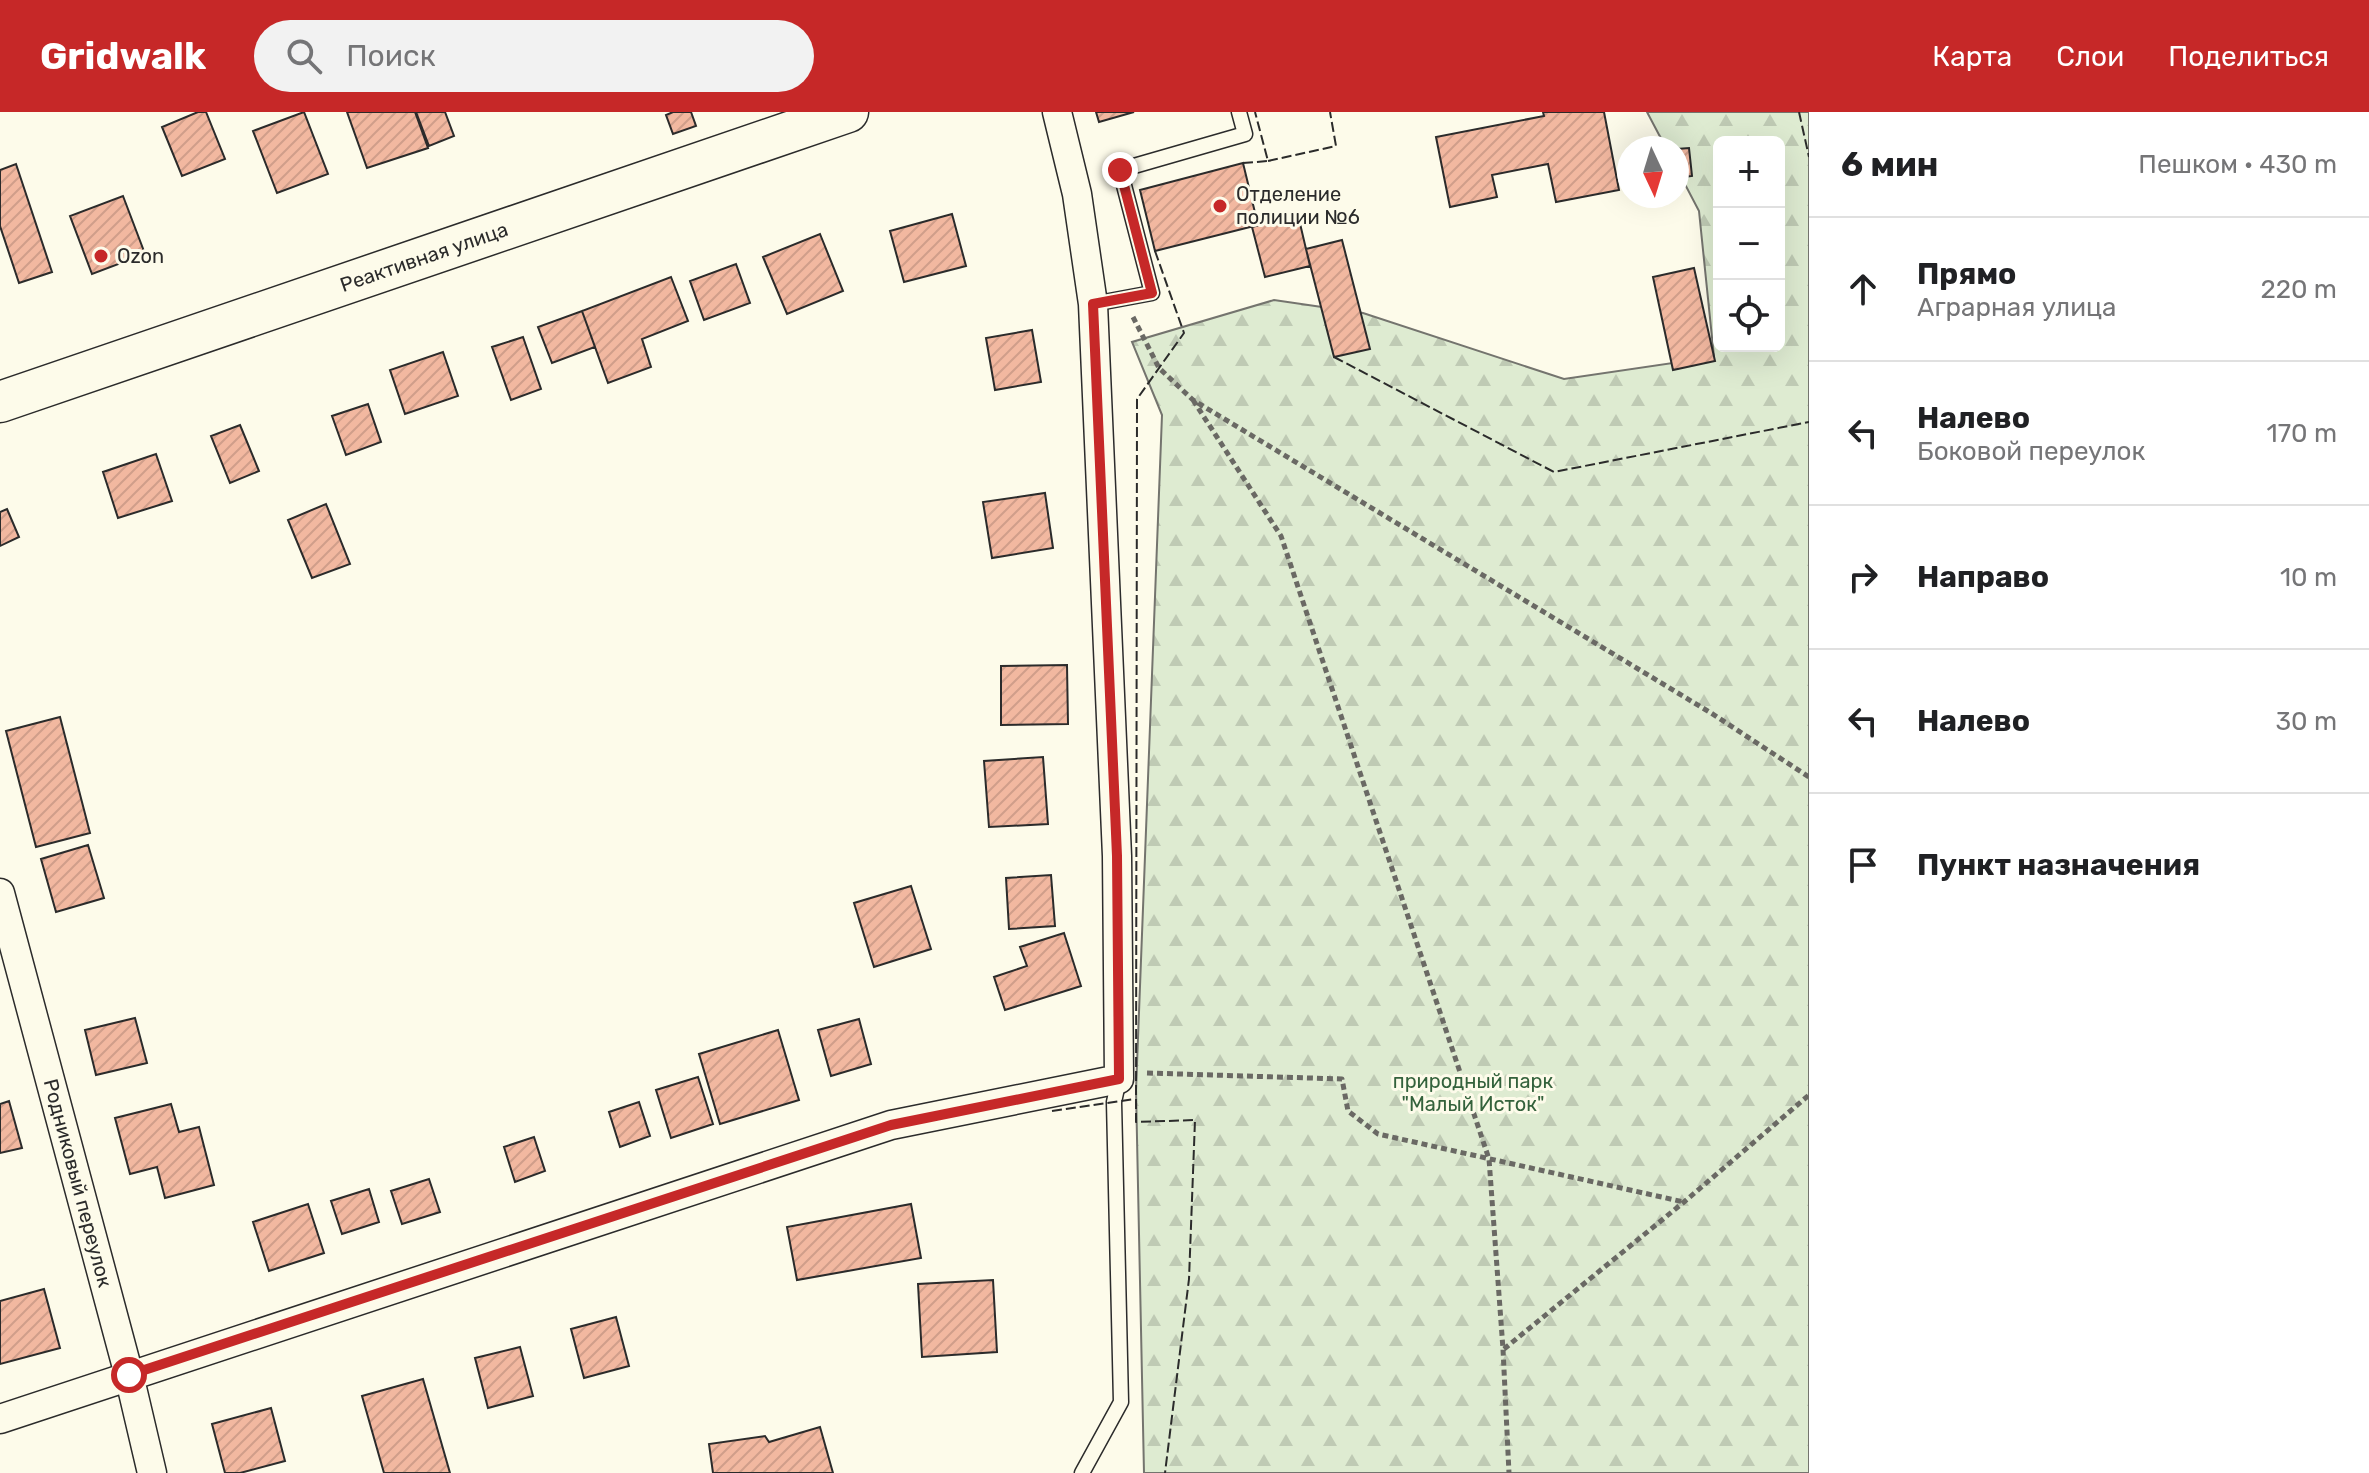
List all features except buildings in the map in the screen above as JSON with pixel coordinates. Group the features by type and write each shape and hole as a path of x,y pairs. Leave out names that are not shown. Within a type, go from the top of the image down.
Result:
{"main road":[{"name":"Реактивная улица","path":"0,402 848,112"}],"street":[{"path":"0,1419 891,1125 1119,1079 1117,856 1093,304 1077,194 1057,112"},
{"name":"Родниковый переулок","path":"0,893 129,1375 152,1473"}],"lane":[{"path":"1093,304 1152,293 1120,170 1245,134 1239,112"},
{"path":"1082,1473 1121,1402 1114,1102 1119,1079"}],"path":[{"path":"1123,298 1159,368 1193,400 1711,713 1809,777"},
{"path":"1193,400 1281,536 1489,1159 1509,1473"},
{"path":"1119,1079 1134,1073 1342,1079 1348,1111 1378,1134 1684,1202"},
{"path":"1503,1349 1684,1202 1809,1095"}],"green space":[{"name":"природный парк \"Малый Исток\"","path":"1647,112 1809,112 1809,1473 1144,1473 1136,1090 1162,415 1132,342 1274,300 1363,313 1564,379 1714,357 1713,352 1785,352 1785,136 1713,136 1713,347 1699,211 1689,192 1689,136 1660,136"}],"fence":[{"path":"1243,163 1268,161 1255,112"},
{"path":"1268,161 1336,146 1330,112"},
{"path":"1799,112 1809,157"},
{"path":"1155,251 1184,333 1137,399 1136,1122 1195,1120 1189,1279 1165,1473"},
{"path":"1334,357 1554,472 1809,422"},
{"path":"1052,1111 1135,1099"}],"place":[{"name":"Отделение полиции №6","path":"1220,206"},
{"name":"Ozon","path":"101,256"}],"route":[{"path":"129,1375 891,1125 1119,1079 1117,856 1093,304 1152,293 1120,170"}]}
